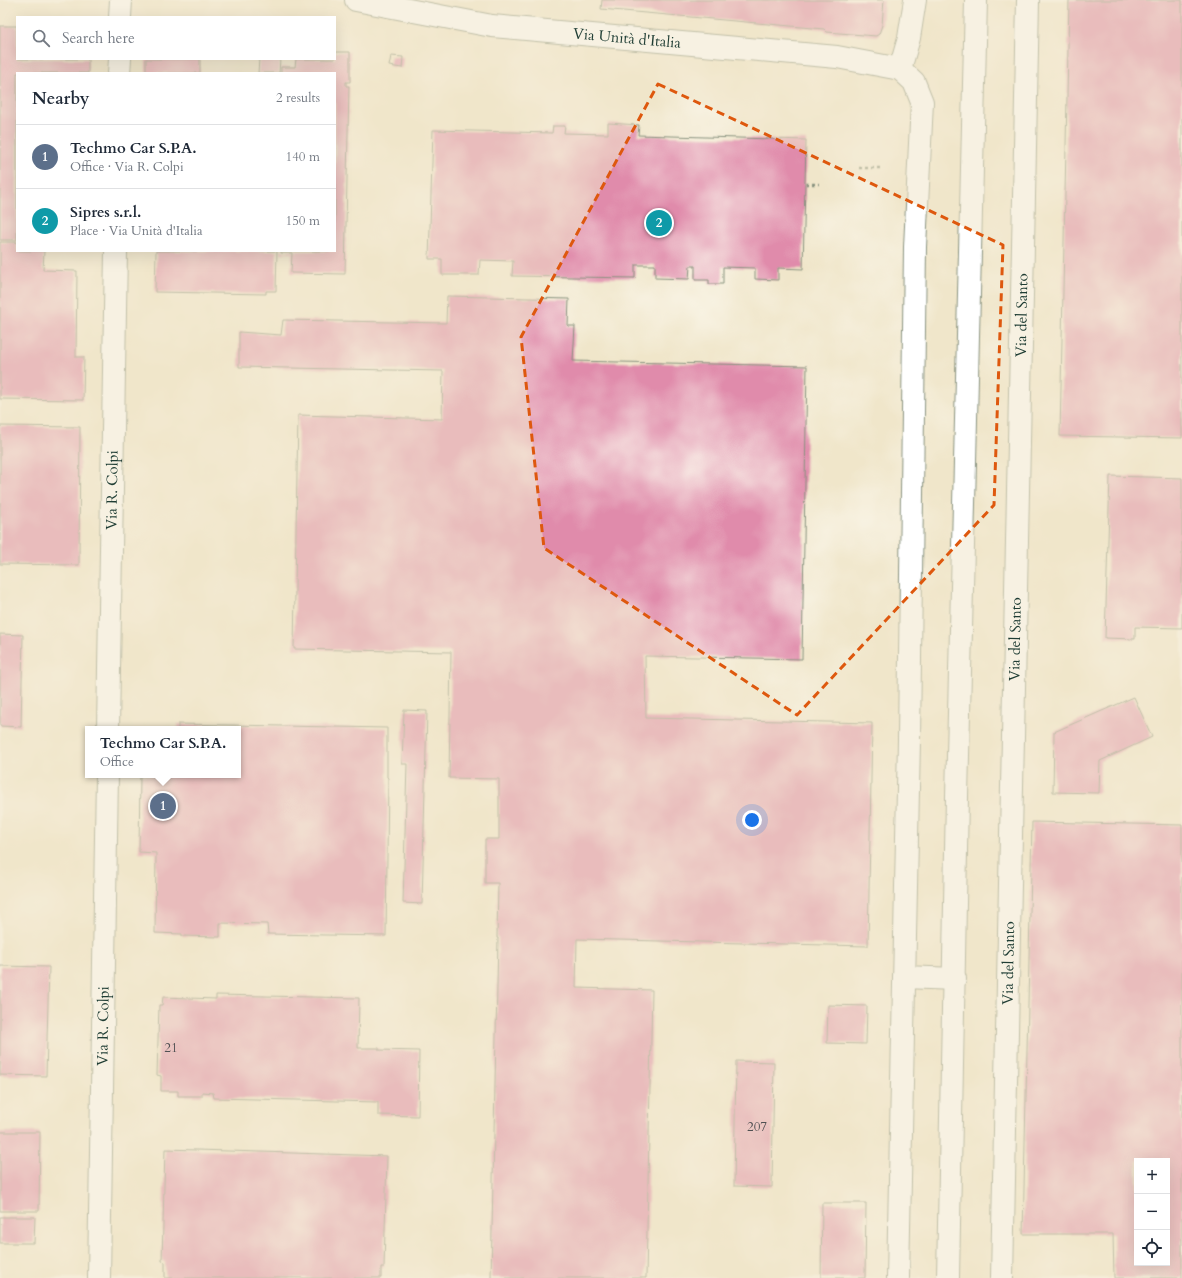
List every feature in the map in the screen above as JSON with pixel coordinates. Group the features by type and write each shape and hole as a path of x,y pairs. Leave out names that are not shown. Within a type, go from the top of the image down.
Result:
{"street":[{"path":"120,16 121,0"},
{"name":"Via Unità d'Italia","path":"356,0 492,26 837,57 900,69"},
{"path":"898,1278 909,740 915,247 922,102 914,82 900,69 909,38 915,0"},
{"path":"948,1278 955,978 957,797 976,0"},
{"name":"Via del Santo","path":"1002,1278 1028,0"},
{"path":"119,72 120,60"},
{"name":"Via R. Colpi","path":"108,726 116,252"},
{"name":"Via R. Colpi","path":"99,1278 107,778"},
{"path":"904,977 955,978"}],"path":[{"path":"859,168 883,168"},
{"path":"806,184 819,184"}],"highlighted area":[{"path":"658,84 1003,245 994,505 797,715 544,548 521,337"}],"building":[{"path":"602,0 884,0 882,25 879,34 876,36 827,32 824,29 601,9"},
{"path":"1069,0 1182,0 1182,438 1060,436"},
{"path":"0,26 16,26 16,60 88,60 88,72 16,72 16,240 0,240"},
{"path":"336,52 350,52 350,82 346,82 346,86 349,86 345,274 291,273 292,253 281,253 336,252 336,72 281,72 281,67 295,67 296,60 336,60"},
{"path":"391,56 403,57 402,68 389,66"},
{"path":"146,60 200,60 200,72 146,72"},
{"path":"259,60 280,60 279,72 258,72"},
{"path":"608,123 639,125 638,135 806,140 803,269 778,268 778,280 755,279 755,268 723,267 723,284 709,284 709,280 695,280 695,266 690,266 689,279 655,278 655,265 635,265 635,278 512,276 513,261 480,260 479,275 442,275 442,259 429,259 433,130 552,133 553,126 565,126 564,133 608,134"},
{"path":"0,242 16,242 16,252 44,252 43,270 77,271 76,357 84,357 83,400 0,399"},
{"path":"156,252 277,252 276,291 266,291 266,294 155,292"},
{"path":"447,296 569,299 568,326 575,326 573,361 807,366 802,659 645,656 646,718 872,723 868,946 577,939 576,988 652,990 646,1278 491,1278 498,883 485,883 485,839 499,839 499,779 449,778 451,652 294,649 298,415 442,419 443,371 239,367 239,332 281,335 283,320 446,323"},
{"path":"0,426 80,427 79,565 0,564"},
{"path":"1110,476 1182,478 1182,628 1135,627 1135,639 1105,638"},
{"path":"0,634 23,635 21,727 0,726"},
{"path":"1134,697 1152,737 1100,761 1099,793 1053,792 1054,732"},
{"path":"404,710 427,711 422,904 403,903 407,764 402,764"},
{"path":"178,724 387,728 388,778 386,936 268,934 267,924 220,923 220,937 182,936 182,934 155,933 156,853 139,852 140,778 241,778 241,726 178,726"},
{"path":"1032,822 1182,825 1182,1278 1114,1278 1113,1234 1023,1234"},
{"path":"0,966 49,967 46,1076 0,1075"},
{"path":"216,995 359,998 358,1048 419,1051 418,1116 378,1115 378,1102 214,1098 213,1093 202,1092 202,1096 178,1096 178,1091 161,1091 161,1076 157,1075 159,1005 162,1005 163,997 216,999"},
{"path":"828,1005 867,1006 866,1044 827,1043"},
{"path":"736,1061 774,1062 772,1187 734,1186"},
{"path":"0,1132 40,1132 39,1211 0,1211"},
{"path":"165,1149 387,1156 384,1267 381,1267 381,1278 165,1278 165,1262 162,1261"},
{"path":"822,1203 866,1203 865,1278 821,1278"},
{"path":"0,1217 35,1217 34,1243 0,1243"}],"place":[{"name":"Sipres s.r.l.","path":"659,223"},
{"name":"Techmo Car S.P.A.","path":"163,806"}]}
